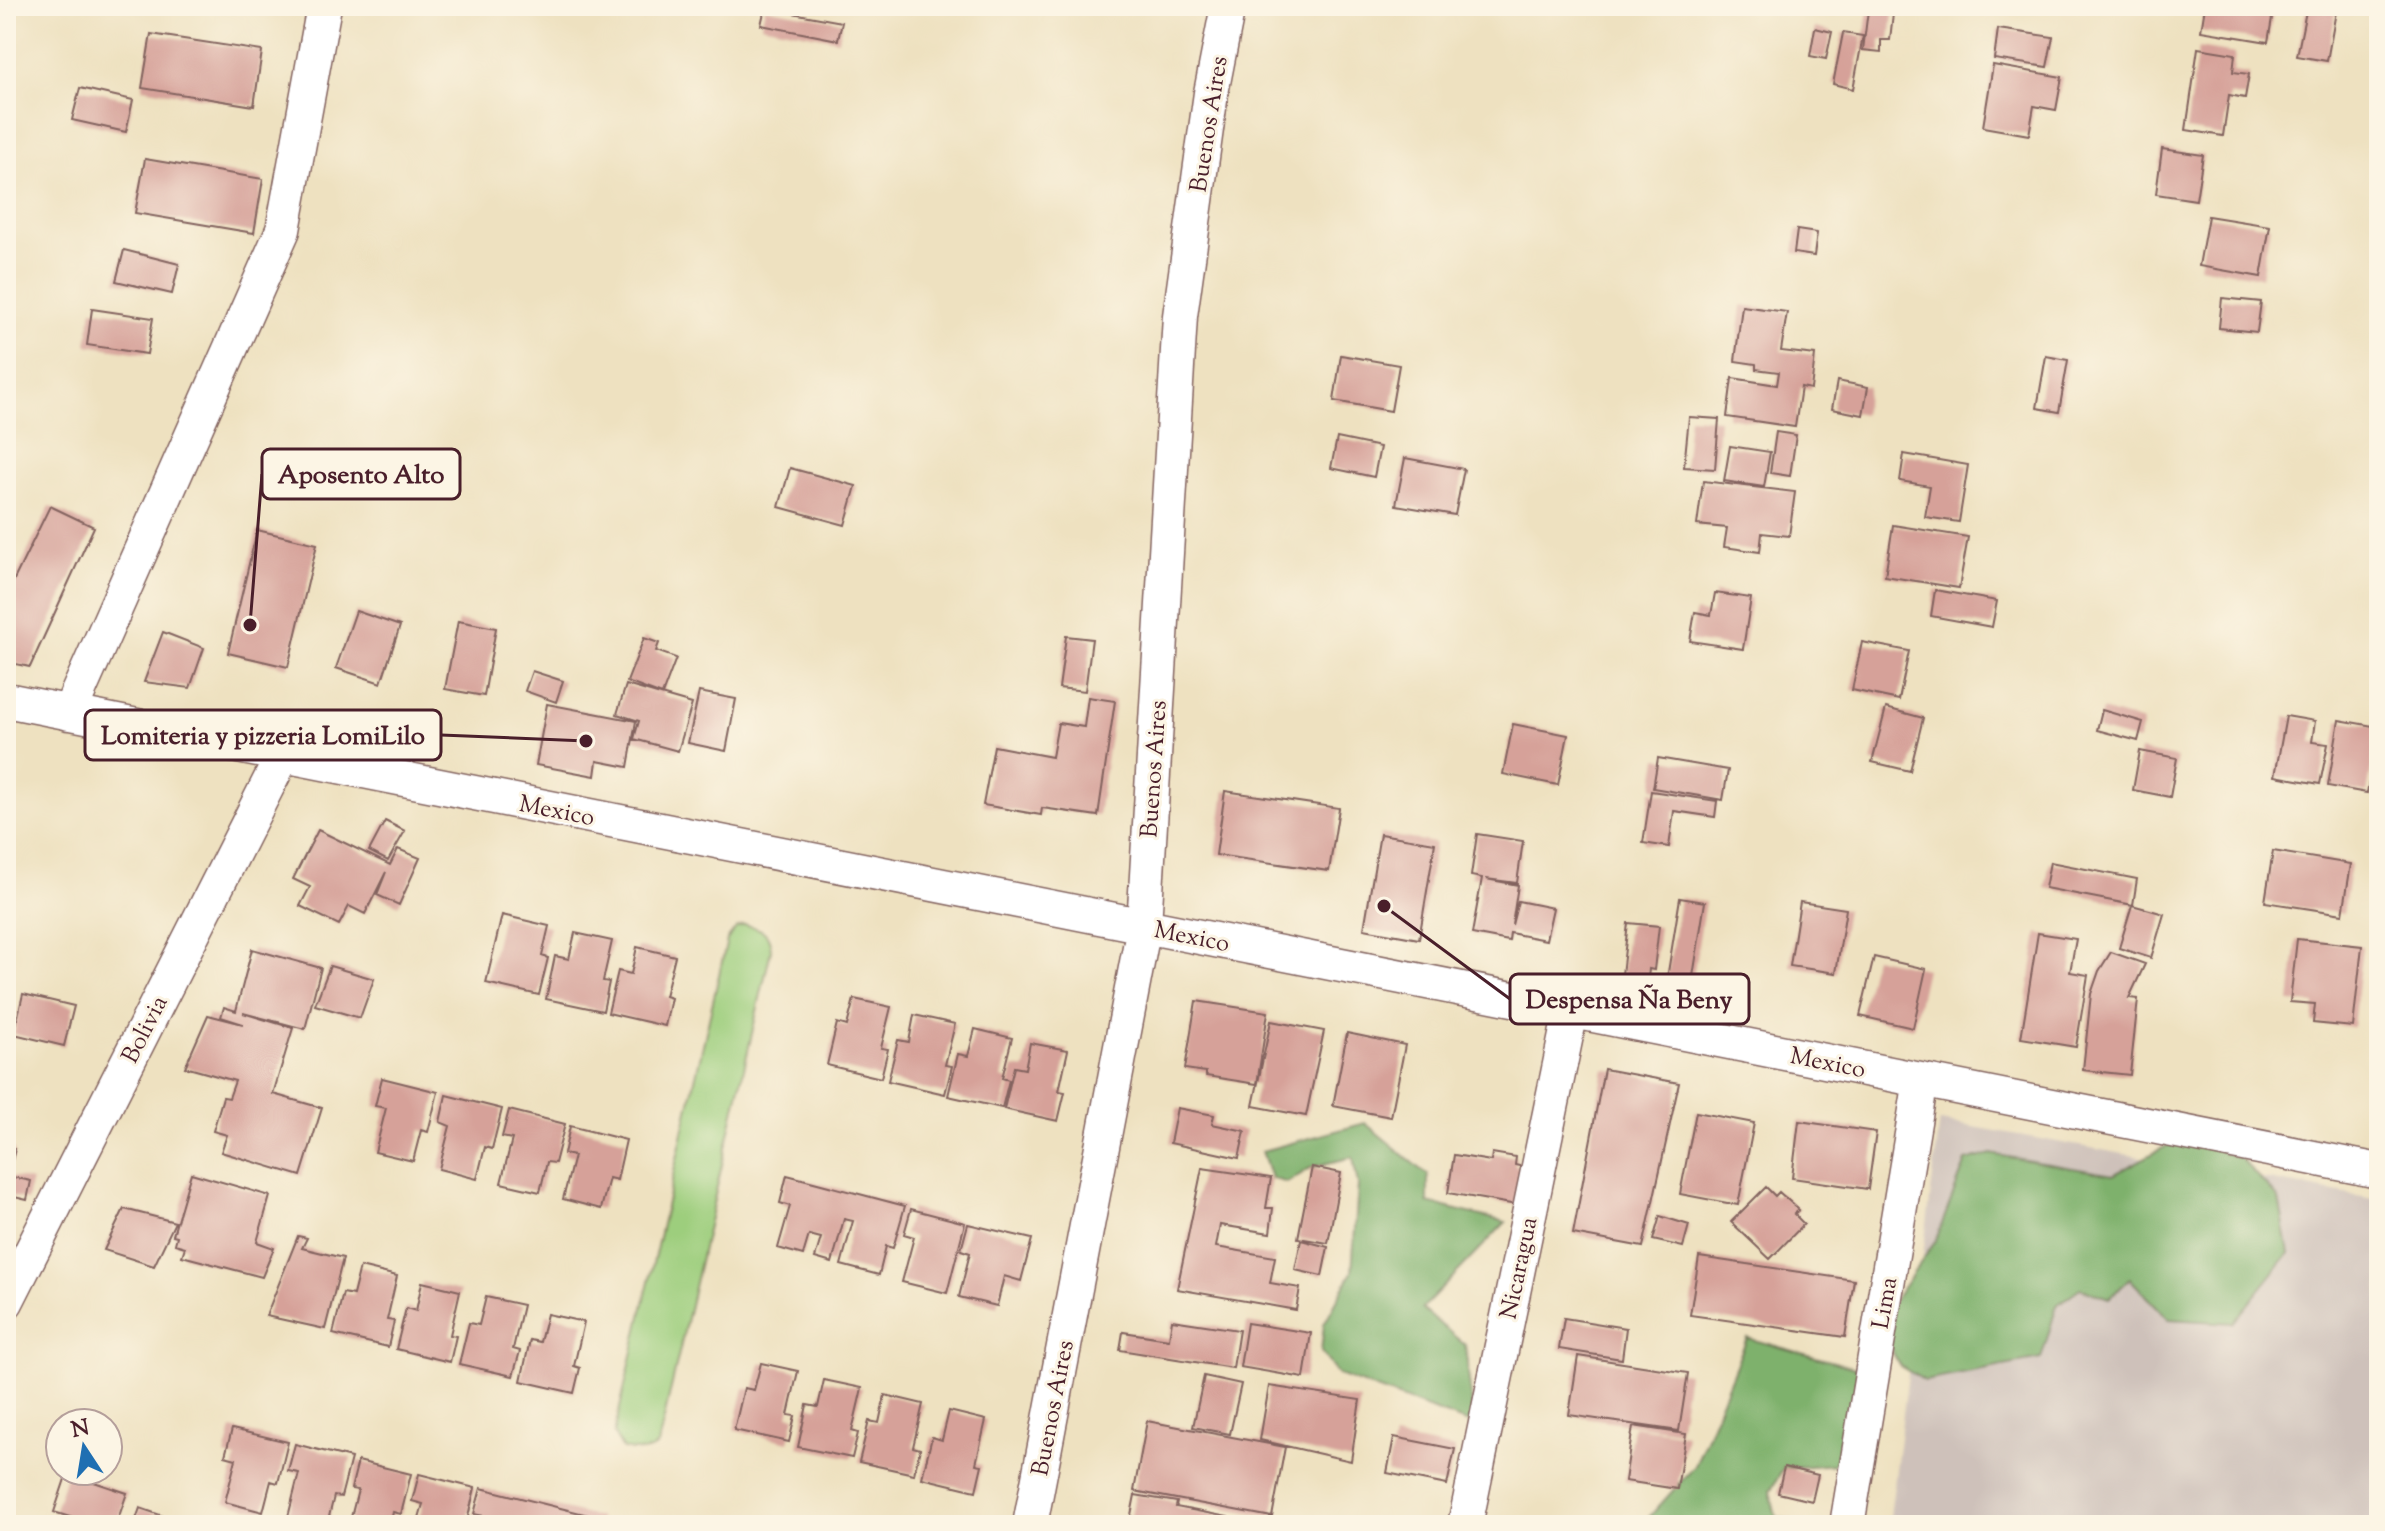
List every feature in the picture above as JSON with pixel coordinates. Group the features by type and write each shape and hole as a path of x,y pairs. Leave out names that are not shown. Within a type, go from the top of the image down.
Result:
{"street":[{"path":"69,713 283,230 324,6"},
{"name":"Buenos Aires","path":"1030,1525 1144,926 1180,316 1211,93 1228,6"},
{"name":"Mexico","path":"6,700 2379,1171"},
{"name":"Bolivia","path":"6,1302 283,755"},
{"name":"Nicaragua","path":"1465,1525 1571,1011"},
{"name":"Lima","path":"1847,1525 1921,1080"}],"shaded area":[{"path":"1940,1121 2379,1200 2379,1525 1889,1525"}],"green space":[{"path":"744,925 764,932 769,938 771,950 658,1445 641,1451 623,1449 614,1434 727,940 736,928"},
{"path":"1365,1123 1428,1175 1428,1203 1506,1222 1422,1309 1465,1345 1474,1425 1338,1375 1321,1352 1324,1324 1352,1272 1358,1185 1353,1157 1312,1167 1287,1183 1271,1178 1262,1151"},
{"path":"2183,1137 2240,1158 2279,1199 2289,1253 2233,1323 2169,1319 2130,1279 2109,1298 2080,1288 2057,1305 2041,1359 1925,1381 1900,1366 1886,1340 1886,1312 1935,1242 1966,1161 1991,1154 2113,1175"},
{"path":"1747,1338 1859,1369 1850,1463 1784,1468 1770,1491 1776,1517 1810,1525 1642,1525 1695,1466"}],"building":[{"path":"2205,6 2274,6 2268,42 2201,31"},
{"path":"2307,6 2337,6 2327,61 2297,56"},
{"path":"765,8 842,22 838,40 761,25"},
{"path":"1868,10 1893,13 1890,40 1881,40 1881,52 1863,50"},
{"path":"1815,28 1832,32 1826,59 1810,56"},
{"path":"1998,29 2053,37 2047,67 1994,59"},
{"path":"1843,33 1863,36 1853,89 1833,84"},
{"path":"151,34 262,51 254,106 142,88"},
{"path":"2198,48 2235,54 2233,72 2249,74 2245,98 2229,95 2223,136 2186,130"},
{"path":"1993,65 2062,77 2056,110 2034,106 2029,135 1983,127"},
{"path":"80,88 133,100 126,132 72,120"},
{"path":"2162,149 2203,155 2196,200 2156,194"},
{"path":"145,159 263,179 254,233 135,213"},
{"path":"2208,216 2270,226 2261,277 2199,266"},
{"path":"1797,230 1817,233 1814,256 1794,253"},
{"path":"124,250 179,264 172,294 116,281"},
{"path":"2222,298 2261,302 2257,332 2219,328"},
{"path":"1742,306 1787,312 1781,351 1815,355 1811,389 1801,387 1795,427 1727,417 1732,378 1777,385 1779,372 1756,369 1756,364 1735,361"},
{"path":"92,309 153,318 147,354 87,345"},
{"path":"1341,355 1399,365 1391,411 1334,401"},
{"path":"2046,356 2068,360 2059,412 2037,408"},
{"path":"1837,381 1868,387 1863,415 1832,409"},
{"path":"1689,417 1719,419 1715,469 1684,467"},
{"path":"1776,432 1796,435 1790,476 1770,473"},
{"path":"1337,438 1380,447 1374,477 1331,468"},
{"path":"1730,446 1770,452 1764,487 1724,481"},
{"path":"1904,454 1968,465 1959,522 1925,517 1930,486 1900,481"},
{"path":"1405,458 1464,469 1455,515 1396,505"},
{"path":"790,468 856,486 845,525 779,507"},
{"path":"1703,481 1795,492 1789,536 1762,533 1760,552 1724,547 1727,528 1697,525"},
{"path":"50,506 94,527 30,667 6,662 6,596"},
{"path":"1893,525 1968,537 1959,588 1885,576"},
{"path":"257,530 317,544 288,667 228,653"},
{"path":"1935,590 1997,601 1992,627 1931,616"},
{"path":"1715,593 1751,598 1743,649 1690,641 1695,612 1711,615"},
{"path":"356,611 400,626 381,683 336,668"},
{"path":"458,621 496,628 484,696 445,689"},
{"path":"163,632 204,648 190,688 144,682"},
{"path":"1066,636 1092,639 1085,691 1059,688"},
{"path":"644,638 659,643 656,651 676,658 662,695 627,682"},
{"path":"1862,642 1909,651 1899,700 1852,690"},
{"path":"532,671 563,681 556,702 525,691"},
{"path":"626,685 692,704 678,751 634,739 639,721 617,714"},
{"path":"699,692 736,699 726,751 688,743"},
{"path":"1088,697 1115,701 1098,816 1042,808 1041,815 983,805 994,746 1052,757 1058,723 1084,727"},
{"path":"547,704 636,721 628,767 597,761 595,776 536,765"},
{"path":"1886,708 1923,718 1910,771 1872,762"},
{"path":"2102,710 2143,722 2138,741 2097,730"},
{"path":"2286,716 2315,721 2312,742 2328,744 2320,784 2275,776"},
{"path":"2339,720 2379,727 2367,793 2328,786"},
{"path":"1513,724 1568,735 1558,785 1503,774"},
{"path":"2140,751 2177,758 2170,797 2133,790"},
{"path":"1658,758 1728,770 1723,800 1653,788"},
{"path":"1225,791 1339,808 1329,871 1216,855"},
{"path":"1651,791 1717,801 1715,817 1674,811 1669,847 1643,843"},
{"path":"6,810 13,812 7,839 6,838"},
{"path":"385,821 405,831 388,861 369,851"},
{"path":"318,830 390,865 398,849 420,858 399,905 377,895 386,872 365,914 349,906 339,925 300,906 310,887 293,879"},
{"path":"1380,834 1435,843 1419,939 1364,929"},
{"path":"1477,834 1523,841 1517,883 1486,879 1518,885 1512,925 1518,901 1553,908 1546,940 1510,933 1509,941 1472,934 1482,878 1471,876"},
{"path":"2273,851 2351,864 2343,914 2265,902"},
{"path":"2050,862 2137,879 2133,905 2045,888"},
{"path":"1680,898 1705,902 1690,995 1665,991"},
{"path":"1800,902 1846,909 1836,973 1790,966"},
{"path":"2132,905 2164,914 2151,958 2119,948"},
{"path":"502,915 549,926 542,956 548,958 539,995 486,983"},
{"path":"1628,923 1659,926 1654,970 1649,969 1647,986 1621,983"},
{"path":"575,933 612,941 603,981 609,982 603,1011 546,999 555,956 569,959"},
{"path":"2038,933 2076,939 2070,972 2088,975 2076,1047 2021,1038"},
{"path":"2297,939 2362,946 2353,1027 2313,1023 2315,1004 2290,1002"},
{"path":"637,947 675,956 665,996 671,998 665,1026 608,1013 618,971 631,974"},
{"path":"252,949 321,968 305,1029 243,1013 293,1028 273,1094 322,1108 301,1176 221,1152 227,1135 213,1131 223,1097 229,1098 235,1081 185,1067 208,1015 243,1024 221,1017 224,1007 236,1011"},
{"path":"2111,952 2145,964 2129,998 2138,999 2130,1075 2083,1070 2091,994 2099,971"},
{"path":"1874,957 1926,969 1913,1028 1860,1016"},
{"path":"330,966 374,979 360,1018 315,1005"},
{"path":"23,994 74,1006 64,1046 14,1034"},
{"path":"854,999 891,1007 881,1048 888,1049 881,1078 827,1065 837,1023 847,1026"},
{"path":"1196,1001 1268,1012 1257,1084 1206,1076 1206,1072 1185,1069"},
{"path":"914,1015 955,1024 945,1065 952,1066 945,1094 888,1081 898,1040 909,1042"},
{"path":"1271,1021 1324,1031 1306,1116 1253,1106"},
{"path":"975,1029 1012,1038 1002,1078 1009,1080 1002,1108 948,1096 958,1054 968,1056"},
{"path":"1347,1033 1405,1045 1391,1117 1333,1106"},
{"path":"1030,1043 1068,1050 1059,1091 1065,1092 1058,1121 1004,1109 1014,1067 1025,1069"},
{"path":"1604,1069 1679,1083 1643,1247 1573,1234"},
{"path":"382,1078 438,1092 428,1132 421,1130 413,1161 375,1152 386,1108 375,1106"},
{"path":"446,1095 502,1109 492,1149 485,1147 477,1179 439,1169 450,1126 440,1122"},
{"path":"1177,1108 1214,1115 1212,1124 1245,1131 1239,1158 1170,1143"},
{"path":"509,1110 565,1124 555,1163 547,1162 540,1192 501,1183 512,1139 502,1137"},
{"path":"1696,1112 1754,1123 1738,1205 1680,1194"},
{"path":"1799,1121 1876,1132 1868,1189 1792,1178"},
{"path":"570,1126 626,1140 617,1180 609,1178 601,1209 563,1199 574,1156 564,1154"},
{"path":"6,1147 15,1149 8,1176 31,1181 27,1200 6,1195"},
{"path":"1492,1153 1516,1157 1515,1165 1524,1167 1517,1205 1448,1193 1454,1155 1491,1161"},
{"path":"1312,1167 1341,1173 1328,1243 1298,1238"},
{"path":"1202,1168 1271,1178 1266,1208 1273,1208 1270,1233 1220,1225 1216,1247 1275,1257 1270,1283 1300,1288 1296,1310 1177,1289"},
{"path":"191,1173 270,1196 257,1242 274,1248 262,1277 182,1256 185,1247 175,1244 177,1236 173,1235"},
{"path":"787,1175 905,1206 893,1248 886,1246 879,1275 841,1265 853,1221 844,1219 832,1263 815,1258 821,1238 809,1235 803,1255 778,1248 790,1206 780,1203"},
{"path":"1766,1187 1775,1196 1779,1192 1799,1210 1794,1214 1804,1224 1770,1259 1731,1222"},
{"path":"124,1209 175,1222 154,1266 104,1250"},
{"path":"911,1209 965,1223 947,1293 902,1282 914,1237 904,1234"},
{"path":"1660,1216 1689,1225 1683,1247 1653,1240"},
{"path":"968,1224 1032,1239 1021,1281 1004,1276 997,1306 959,1297 970,1253 961,1250"},
{"path":"298,1236 307,1238 302,1248 343,1258 325,1329 266,1316"},
{"path":"1301,1240 1328,1247 1322,1276 1295,1270"},
{"path":"1699,1257 1854,1280 1845,1337 1690,1315"},
{"path":"360,1267 397,1276 387,1320 394,1321 388,1347 333,1334 343,1293 353,1295"},
{"path":"422,1282 460,1291 450,1335 456,1336 450,1362 396,1349 406,1308 416,1311"},
{"path":"486,1297 523,1305 513,1349 520,1351 513,1376 459,1364 469,1323 479,1325"},
{"path":"547,1314 584,1322 574,1366 580,1368 574,1393 521,1381 530,1340 540,1342"},
{"path":"1564,1318 1626,1328 1622,1359 1559,1349"},
{"path":"1172,1320 1239,1330 1233,1368 1120,1350 1123,1332 1169,1339"},
{"path":"1247,1323 1311,1333 1304,1378 1240,1367"},
{"path":"1578,1356 1688,1373 1679,1431 1569,1415"},
{"path":"761,1363 798,1371 788,1415 795,1416 789,1442 734,1430 744,1388 754,1390"},
{"path":"1204,1376 1241,1384 1230,1434 1193,1427"},
{"path":"824,1380 862,1388 852,1431 858,1433 852,1458 798,1447 807,1405 818,1407"},
{"path":"1269,1386 1360,1400 1351,1461 1260,1440"},
{"path":"885,1395 923,1404 913,1447 920,1449 914,1474 859,1462 869,1421 879,1423"},
{"path":"949,1411 986,1420 976,1464 982,1465 976,1491 922,1478 932,1437 942,1440"},
{"path":"1147,1421 1285,1447 1272,1517 1134,1491"},
{"path":"1633,1426 1686,1434 1677,1489 1625,1481"},
{"path":"232,1429 288,1442 278,1483 271,1481 263,1512 225,1502 236,1459 225,1456"},
{"path":"1394,1437 1455,1449 1447,1485 1387,1473"},
{"path":"295,1444 351,1458 341,1497 334,1496 327,1525 288,1517 299,1473 288,1471"},
{"path":"358,1461 411,1474 401,1514 393,1512 390,1525 349,1525 358,1490 351,1489"},
{"path":"1784,1467 1818,1475 1812,1501 1778,1493"},
{"path":"419,1474 475,1488 466,1525 417,1525 423,1504 412,1501"},
{"path":"62,1487 109,1487 127,1493 116,1525 95,1525 54,1512"},
{"path":"481,1488 600,1518 598,1525 482,1525 484,1516 474,1514"},
{"path":"1135,1495 1177,1502 1176,1507 1228,1517 1227,1525 1129,1525"},
{"path":"140,1508 172,1519 170,1525 134,1525"}],"place":[{"name":"Aposento Alto","path":"250,625"},
{"name":"Lomiteria y pizzeria LomiLilo","path":"586,741"},
{"name":"Despensa Ña Beny","path":"1384,906"}]}
